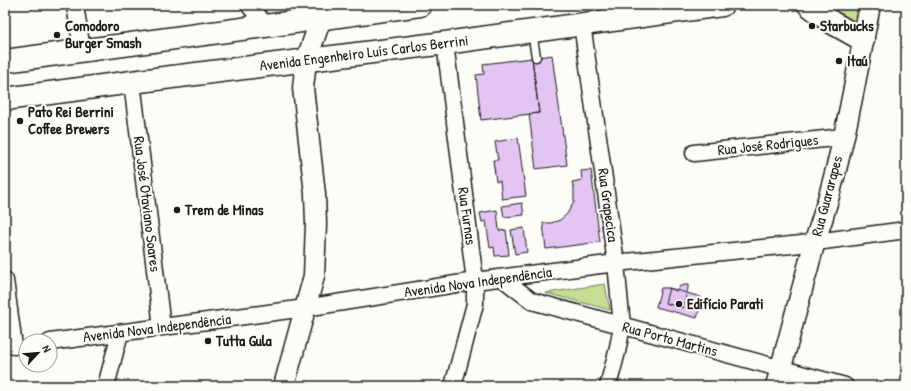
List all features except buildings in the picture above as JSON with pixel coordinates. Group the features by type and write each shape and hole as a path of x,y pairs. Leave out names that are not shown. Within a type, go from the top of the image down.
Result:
{"main road":[{"path":"5,61 266,26 323,12 420,5"},
{"name":"Avenida Engenheiro Luís Carlos Berrini","path":"5,99 445,43 722,5"},
{"path":"810,5 831,22 863,40"}],"street":[{"path":"74,5 82,50"},
{"path":"249,5 266,26"},
{"name":"Rua Guararapes","path":"778,377 822,220 843,137 870,5"},
{"path":"284,386 313,283 316,224 315,194 303,88 306,61 323,12"},
{"name":"Rua Grapecica","path":"582,24 616,263 622,326 608,386"},
{"name":"Rua Furnas","path":"445,43 476,281 475,304 453,386"},
{"name":"Rua José Otaviano Soares","path":"132,82 162,327"},
{"name":"Rua José Rodrigues","path":"694,154 843,137"},
{"name":"Avenida Nova Independência","path":"58,341 305,308 476,281 616,263 801,244 906,230"},
{"name":"Rua Porto Martins","path":"502,278 532,301 622,326 778,377 845,386"},
{"path":"5,280 15,346"},
{"path":"106,386 120,333"}],"lane":[{"path":"532,31 536,57"}],"green space":[{"path":"823,5 857,5 853,30"},
{"path":"605,284 610,310 546,293"}],"place":[{"name":"Starbucks","path":"812,26"},
{"name":"Comodoro Burger Smash","path":"57,35"},
{"name":"Itaú","path":"839,61"},
{"name":"Pato Rei Berrini Coffee Brewers","path":"20,121"},
{"name":"Trem de Minas","path":"177,210"},
{"name":"Edifício Parati","path":"679,304"},
{"name":"Tutta Gula","path":"208,341"}]}
